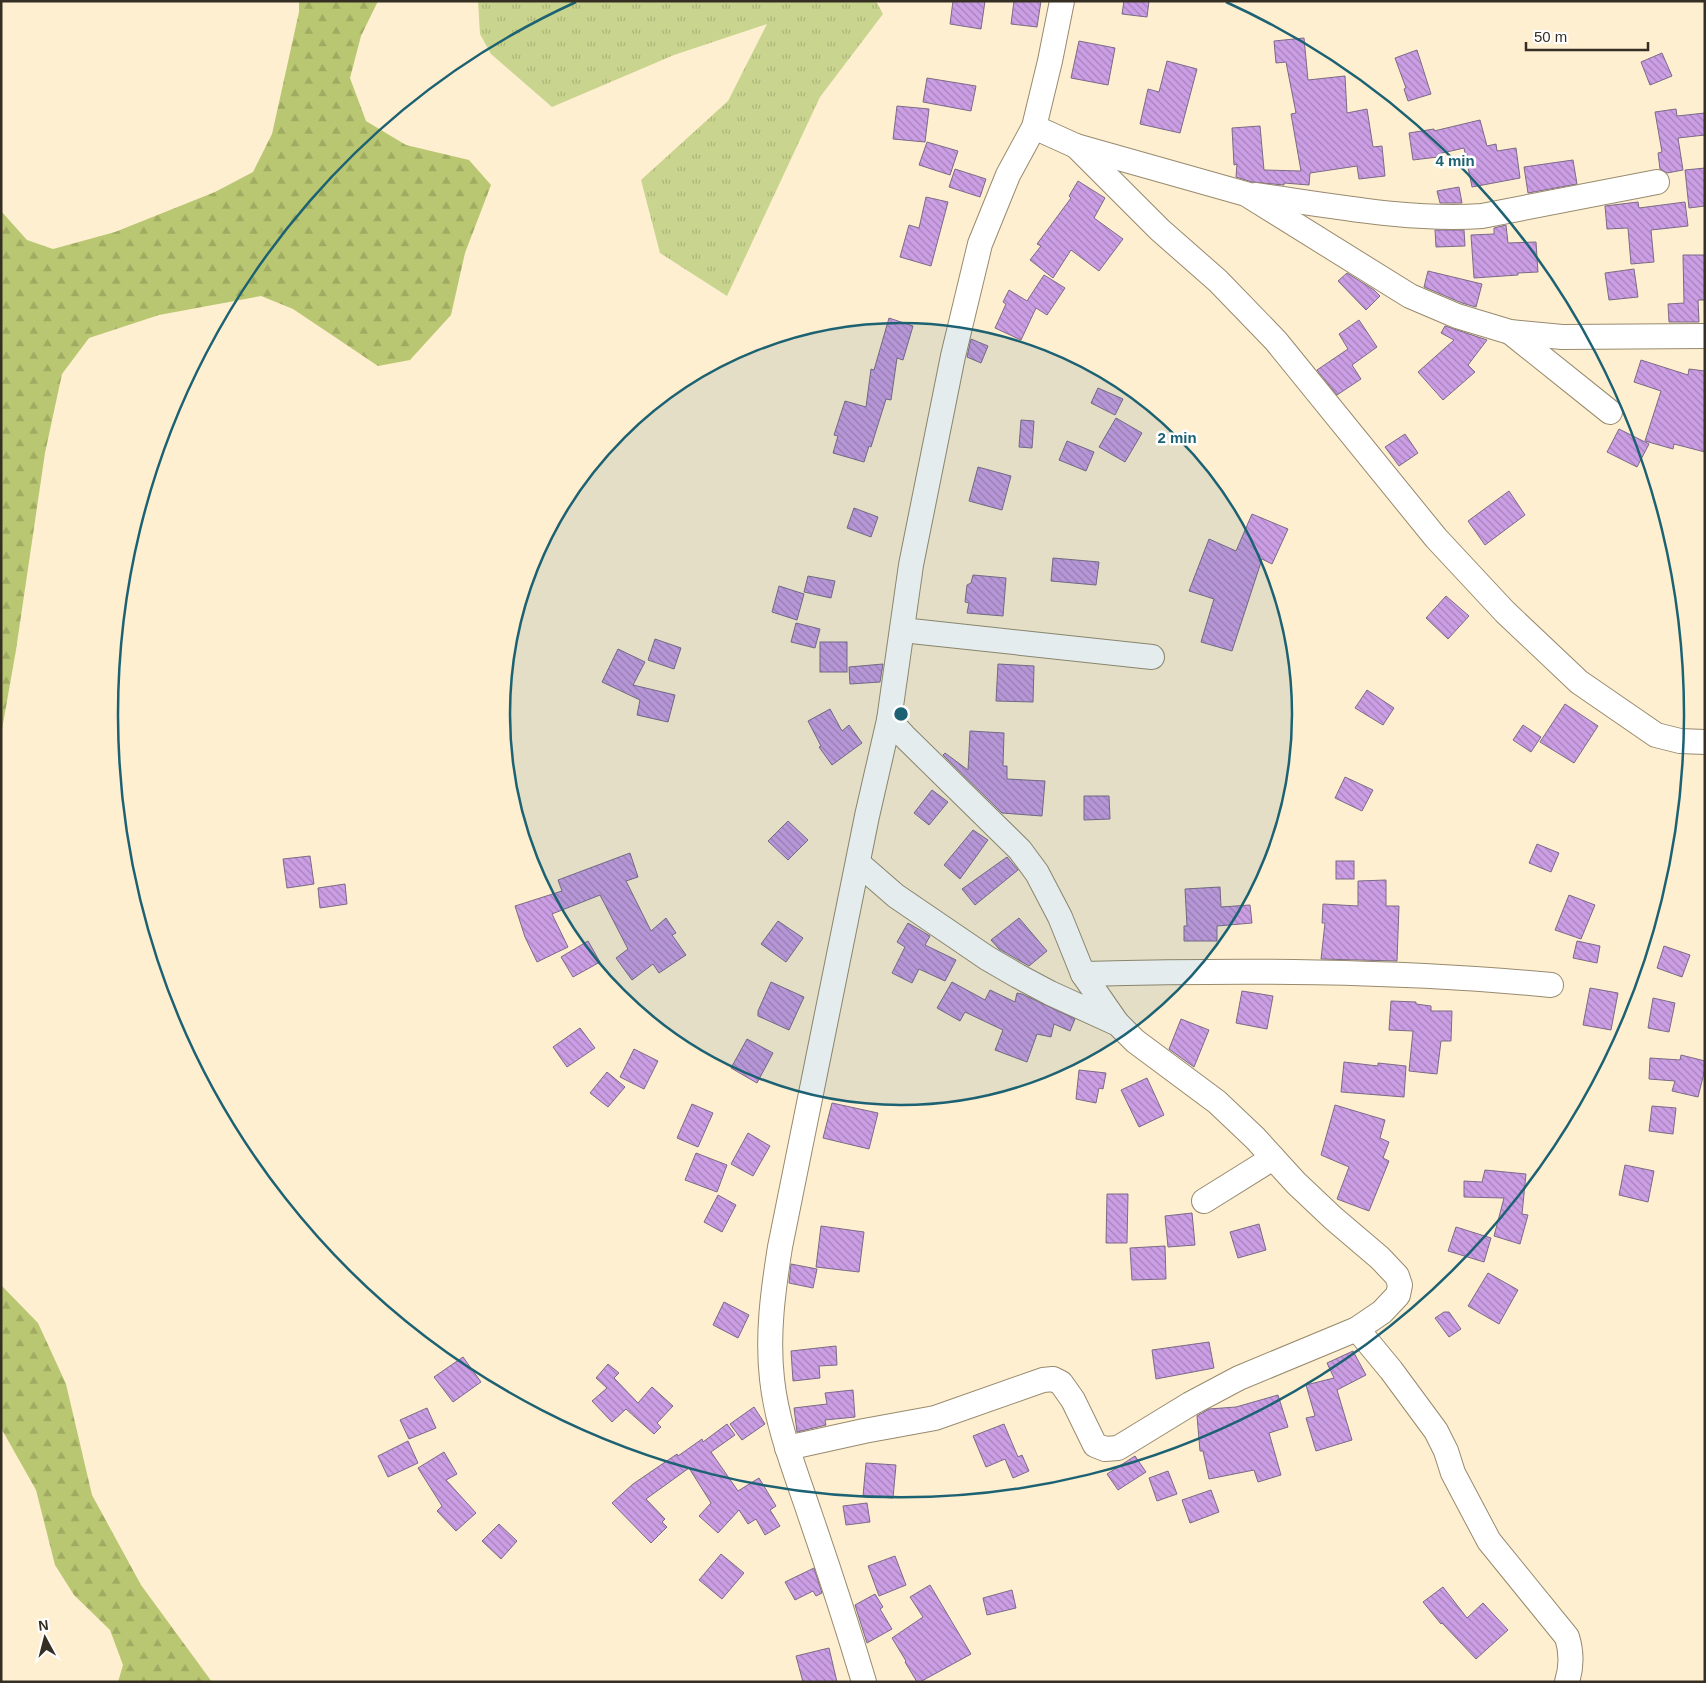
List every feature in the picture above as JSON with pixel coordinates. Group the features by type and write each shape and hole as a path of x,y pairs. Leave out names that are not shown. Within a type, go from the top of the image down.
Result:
{"street":[{"path":"864,1682 844,1614 787,1448 777,1413 770,1347 772,1295 780,1247 858,863 889,720 911,565 949,375 980,244 1008,175 1034,127 1062,1"},
{"path":"1034,127 1076,146 1246,194 1434,217 1482,216 1657,182"},
{"path":"1076,146 1160,230 1218,281 1276,341 1436,538 1519,624 1579,682 1656,735 1680,742 1705,742"},
{"path":"1246,194 1410,296 1457,316 1510,332 1562,337 1705,336"},
{"path":"1510,332 1610,412"},
{"path":"902,630 1152,657"},
{"path":"787,1448 935,1418 1036,1383 1053,1379 1061,1383 1074,1400 1095,1444 1105,1449 1118,1448 1190,1404 1239,1378 1357,1328 1382,1312 1398,1295 1400,1285 1397,1276 1380,1258 1296,1183 1255,1138 1216,1102 1135,1040 1118,1024 1083,974 1060,916 1037,873 1020,850 889,720"},
{"path":"858,863 896,896 987,958 1042,989 1118,1024"},
{"path":"1083,974 1345,973 1483,978 1551,985"},
{"path":"1204,1201 1273,1158"},
{"path":"1357,1328 1436,1431 1446,1450 1453,1473 1489,1541 1567,1637 1572,1652 1571,1668 1567,1682"}],"green space":[{"path":"299,1 378,1 361,36 350,78 366,121 406,145 469,160 491,185 465,253 451,315 410,360 378,366 293,309 261,296 159,315 89,338 62,374 45,453 16,650 1,735 1,211 27,240 53,249 115,232 215,192 253,172 272,134 299,12"},
{"path":"478,1 876,1 883,14 820,97 727,296 660,253 641,180 728,101 767,24 674,55 552,107 491,54 480,34"},
{"path":"1,1285 38,1323 66,1384 92,1495 141,1585 212,1682 118,1682 123,1665 110,1630 74,1595 55,1565 36,1490 1,1428"}],"building":[{"path":"953,1 985,1 981,29 950,24"},
{"path":"1014,1 1041,1 1037,27 1011,24"},
{"path":"1124,1 1149,1 1147,17 1122,14"},
{"path":"1304,38 1308,80 1345,76 1347,113 1367,109 1373,147 1382,146 1385,176 1359,179 1357,166 1310,173 1309,185 1252,182 1236,177 1237,164 1234,165 1232,128 1260,126 1264,170 1301,171 1291,114 1296,113 1286,62 1276,63 1274,41"},
{"path":"1079,41 1115,48 1108,85 1071,78"},
{"path":"1417,50 1431,94 1408,101 1404,89 1406,88 1395,58"},
{"path":"1662,53 1672,76 1650,85 1641,62"},
{"path":"1167,61 1197,69 1180,133 1140,124 1148,89 1159,92"},
{"path":"927,78 976,86 971,111 923,102"},
{"path":"897,106 929,109 925,142 893,139"},
{"path":"1676,109 1677,116 1705,113 1705,135 1678,138 1683,170 1667,173 1660,169 1658,153 1662,152 1655,112"},
{"path":"1480,120 1487,146 1496,144 1497,151 1516,148 1520,178 1472,187 1464,148 1438,154 1438,157 1413,160 1409,133 1434,129 1434,131"},
{"path":"927,142 958,151 950,175 919,165"},
{"path":"1573,160 1577,184 1528,193 1524,167"},
{"path":"1705,168 1705,206 1689,208 1685,170"},
{"path":"955,169 986,179 980,197 949,187"},
{"path":"1078,181 1105,198 1094,218 1123,239 1099,271 1071,250 1053,278 1030,260 1041,246 1037,244 1071,198 1069,196"},
{"path":"1459,187 1462,203 1440,203 1437,191"},
{"path":"926,197 948,202 931,266 900,257 909,225 919,228"},
{"path":"1638,202 1639,208 1685,202 1688,226 1651,230 1654,262 1631,264 1628,228 1607,229 1605,206"},
{"path":"1506,225 1508,243 1536,242 1538,272 1474,278 1471,235 1494,234 1494,228"},
{"path":"1435,230 1464,230 1465,246 1436,247"},
{"path":"1683,255 1705,255 1705,300 1698,300 1699,322 1669,322 1668,304 1684,303"},
{"path":"1634,269 1638,297 1609,300 1605,273"},
{"path":"1428,271 1482,284 1476,307 1424,287"},
{"path":"1347,273 1380,296 1366,310 1338,281"},
{"path":"1044,275 1065,288 1047,315 1036,308 1021,340 995,328 1006,304 1003,302 1009,290 1027,301"},
{"path":"889,318 913,326 903,360 897,358 891,400 886,399 871,447 869,446 864,462 833,453 838,436 834,435 845,401 866,407 871,369 874,370"},
{"path":"1359,320 1377,347 1352,365 1361,379 1337,395 1317,370 1348,349 1339,334"},
{"path":"1445,326 1487,340 1468,365 1475,372 1443,400 1418,372 1454,340 1441,333"},
{"path":"971,339 988,346 981,363 967,357"},
{"path":"1641,360 1688,375 1689,369 1705,371 1705,452 1674,444 1673,449 1645,441 1661,391 1634,382"},
{"path":"1098,388 1123,399 1115,415 1091,403"},
{"path":"1116,418 1142,433 1125,462 1099,447"},
{"path":"1021,420 1034,421 1032,448 1019,447"},
{"path":"1619,429 1649,444 1637,467 1607,452"},
{"path":"1405,434 1418,453 1399,466 1385,447"},
{"path":"1067,441 1094,452 1086,471 1059,460"},
{"path":"978,467 1011,476 1002,510 969,501"},
{"path":"1509,491 1525,515 1485,545 1468,521"},
{"path":"854,508 878,517 871,537 847,528"},
{"path":"1252,514 1288,529 1272,564 1262,559 1232,651 1201,642 1214,599 1189,591 1209,539 1236,551"},
{"path":"1053,558 1099,562 1096,585 1051,581"},
{"path":"973,575 1006,578 1003,616 967,613 969,603 965,602 967,585 971,583"},
{"path":"808,576 835,581 831,598 804,592"},
{"path":"779,586 804,594 797,620 772,612"},
{"path":"1446,596 1469,616 1448,639 1426,618"},
{"path":"796,623 820,629 815,648 791,642"},
{"path":"655,639 681,648 674,669 648,660"},
{"path":"820,642 847,642 847,672 820,672"},
{"path":"618,649 645,662 633,685 675,695 668,722 637,715 640,700 602,682"},
{"path":"883,664 880,682 850,684 849,667"},
{"path":"998,664 1034,666 1033,702 996,701"},
{"path":"1367,690 1394,708 1383,725 1355,708"},
{"path":"1565,704 1598,726 1574,763 1540,742"},
{"path":"830,709 842,731 849,725 862,743 832,765 819,747 821,746 808,721"},
{"path":"1523,725 1541,737 1531,752 1513,740"},
{"path":"970,731 1004,733 1003,766 1007,766 1007,779 1045,781 1042,816 1002,813 943,755 945,753 968,770"},
{"path":"1345,777 1373,790 1362,811 1335,798"},
{"path":"932,790 948,802 929,825 914,813"},
{"path":"1084,796 1109,796 1110,819 1084,820"},
{"path":"788,821 808,840 788,860 768,841"},
{"path":"973,830 988,840 960,879 944,865"},
{"path":"1537,844 1559,853 1551,872 1529,863"},
{"path":"630,853 638,877 626,881 651,931 666,918 676,933 672,935 686,955 659,973 653,964 632,980 616,958 628,949 600,895 552,914 568,947 537,962 525,937 515,906 562,891 558,880"},
{"path":"310,856 314,884 287,888 283,859"},
{"path":"1007,857 1018,870 975,905 962,889"},
{"path":"1336,861 1354,861 1354,879 1336,879"},
{"path":"1386,880 1386,906 1399,906 1397,961 1321,959 1325,923 1322,923 1323,904 1358,906 1358,881"},
{"path":"345,884 347,904 320,908 318,888"},
{"path":"1220,887 1221,907 1250,905 1252,923 1217,926 1217,941 1184,941 1184,926 1187,926 1185,889"},
{"path":"1569,895 1595,905 1581,939 1555,930"},
{"path":"1019,918 1047,951 1029,966 999,949 991,940"},
{"path":"778,921 803,938 786,962 761,944"},
{"path":"908,923 930,936 925,945 956,960 945,981 919,969 912,983 892,973 905,947 897,942"},
{"path":"588,941 600,962 573,977 561,957"},
{"path":"1577,941 1600,946 1597,963 1573,958"},
{"path":"1664,946 1690,955 1682,977 1657,968"},
{"path":"771,982 804,997 789,1030 758,1016 758,1011"},
{"path":"952,982 985,1000 990,990 1015,1002 1017,993 1022,994 1075,1019 1070,1031 1054,1024 1051,1037 1037,1034 1027,1062 995,1050 1003,1030 965,1012 960,1021 937,1008"},
{"path":"1590,988 1618,993 1611,1030 1583,1025"},
{"path":"1242,991 1273,996 1267,1029 1236,1023"},
{"path":"1653,998 1675,1003 1669,1032 1648,1028"},
{"path":"1391,1001 1416,1002 1416,1004 1431,1006 1431,1011 1452,1011 1451,1041 1441,1041 1437,1074 1409,1071 1413,1031 1389,1030"},
{"path":"1181,1019 1209,1030 1194,1067 1169,1049"},
{"path":"580,1028 595,1048 567,1067 553,1047"},
{"path":"747,1039 773,1053 757,1083 731,1068"},
{"path":"634,1049 658,1061 644,1089 620,1077"},
{"path":"1681,1055 1705,1061 1705,1069 1698,1097 1672,1091 1675,1081 1649,1079 1650,1058 1680,1060"},
{"path":"1344,1062 1378,1066 1378,1063 1406,1066 1404,1097 1341,1092"},
{"path":"1079,1070 1106,1073 1103,1089 1099,1088 1096,1103 1076,1099"},
{"path":"607,1072 625,1087 608,1107 590,1093"},
{"path":"1147,1078 1164,1115 1139,1127 1121,1090"},
{"path":"832,1103 878,1113 869,1149 823,1138"},
{"path":"692,1104 713,1113 698,1147 677,1138"},
{"path":"1335,1105 1385,1120 1380,1138 1389,1142 1383,1158 1389,1161 1369,1211 1337,1199 1349,1167 1321,1155"},
{"path":"1652,1106 1676,1108 1673,1134 1649,1131"},
{"path":"748,1133 770,1146 753,1176 731,1164"},
{"path":"696,1153 727,1165 717,1192 685,1180"},
{"path":"1625,1165 1654,1171 1648,1202 1619,1195"},
{"path":"1485,1170 1526,1174 1522,1214 1528,1215 1520,1244 1494,1236 1504,1198 1464,1197 1464,1181 1482,1182"},
{"path":"1107,1194 1128,1194 1127,1243 1106,1243"},
{"path":"718,1195 736,1205 722,1232 704,1222"},
{"path":"1192,1213 1195,1245 1168,1247 1165,1216"},
{"path":"1259,1224 1266,1250 1238,1258 1230,1232"},
{"path":"821,1226 864,1232 859,1272 816,1267"},
{"path":"1456,1227 1491,1238 1484,1262 1448,1251"},
{"path":"1165,1246 1166,1279 1132,1280 1130,1248"},
{"path":"791,1264 817,1269 813,1288 789,1283"},
{"path":"1488,1273 1518,1290 1499,1324 1468,1306"},
{"path":"724,1302 749,1315 738,1338 713,1325"},
{"path":"1444,1312 1449,1312 1461,1329 1449,1337 1435,1318"},
{"path":"1209,1342 1214,1368 1156,1379 1152,1350"},
{"path":"836,1346 837,1365 819,1366 820,1378 793,1381 791,1351"},
{"path":"1353,1351 1366,1375 1337,1390 1352,1440 1316,1451 1306,1418 1315,1416 1306,1385 1334,1378 1327,1363"},
{"path":"463,1357 481,1382 453,1402 434,1377"},
{"path":"608,1364 619,1373 614,1378 638,1403 652,1387 673,1406 657,1423 661,1427 654,1434 626,1409 612,1422 592,1401 607,1388 596,1378"},
{"path":"853,1390 855,1417 825,1420 826,1425 797,1432 794,1408 827,1404 825,1393"},
{"path":"1278,1395 1288,1427 1269,1433 1281,1475 1258,1482 1254,1470 1209,1479 1203,1451 1200,1451 1197,1416 1209,1409 1236,1407"},
{"path":"754,1407 765,1424 742,1440 730,1424"},
{"path":"427,1408 436,1428 409,1439 400,1420"},
{"path":"727,1424 735,1435 711,1452 738,1491 759,1478 776,1506 770,1510 780,1526 765,1535 756,1519 748,1524 739,1510 718,1533 699,1516 711,1503 689,1468 646,1499 665,1519 662,1522 667,1527 651,1543 612,1503 633,1484 702,1439 703,1442"},
{"path":"1004,1424 1018,1457 1022,1455 1029,1471 1013,1478 1005,1459 986,1467 973,1436"},
{"path":"408,1441 418,1463 388,1477 378,1456"},
{"path":"444,1452 457,1474 446,1480 476,1513 456,1531 437,1511 442,1506 418,1468"},
{"path":"1135,1456 1146,1472 1118,1490 1107,1474"},
{"path":"866,1463 896,1465 893,1498 863,1496"},
{"path":"1168,1471 1177,1494 1157,1501 1149,1478"},
{"path":"1211,1490 1219,1512 1190,1523 1182,1500"},
{"path":"867,1503 870,1522 846,1525 843,1506"},
{"path":"499,1524 517,1541 501,1559 482,1541"},
{"path":"721,1554 744,1573 722,1599 699,1580"},
{"path":"895,1556 906,1585 879,1596 868,1566"},
{"path":"814,1568 822,1593 816,1596 813,1591 795,1600 785,1582"},
{"path":"930,1585 971,1654 917,1682 892,1638 923,1617 910,1597"},
{"path":"1443,1587 1467,1618 1483,1603 1508,1630 1476,1659 1441,1624 1423,1602"},
{"path":"1012,1590 1016,1608 987,1615 983,1598"},
{"path":"875,1594 883,1607 880,1609 892,1629 867,1643 855,1605"},
{"path":"829,1648 837,1682 803,1682 796,1656"}]}
